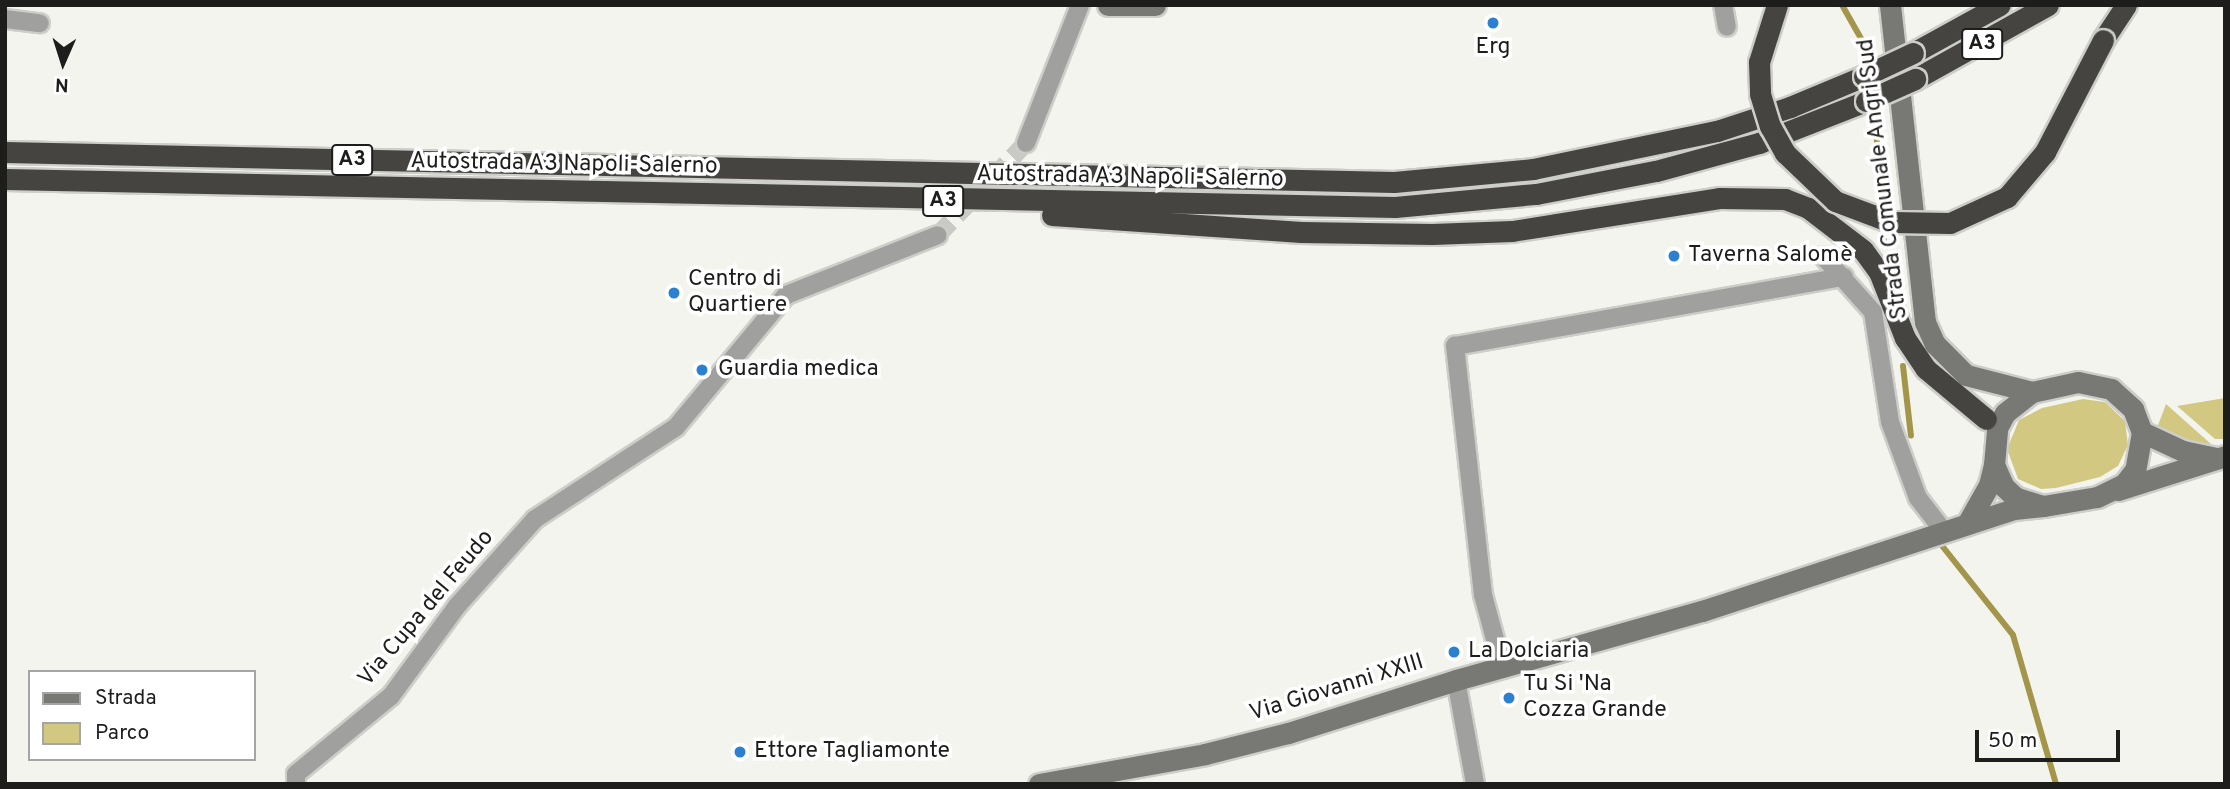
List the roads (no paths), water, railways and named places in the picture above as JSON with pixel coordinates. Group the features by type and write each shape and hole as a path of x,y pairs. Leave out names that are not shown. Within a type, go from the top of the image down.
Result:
{"highway":[{"path":"1777,5 1759,62 1760,93 1770,125 1785,153 1835,201 1891,222 1950,223 2007,197 2045,152 2103,40 2126,5"},
{"name":"Autostrada A3 Napoli-Salerno","path":"5,152 1394,182 1534,169 1717,131 1790,107 1864,76 1913,53 2000,5"},
{"name":"Autostrada A3 Napoli-Salerno","path":"5,179 1354,208 1477,202 1656,171 1759,143 1915,79 2048,5"},
{"path":"917,200 1072,218 1301,232 1432,234 1511,232 1720,198 1785,199 1808,208 1863,250 1880,272 1905,338 1926,369 1986,419"}],"main road":[{"path":"1108,5 1155,5"},
{"name":"Strada Comunale Angri Sud","path":"1891,5 1919,297 1936,344 1966,375"},
{"path":"1966,375 2032,392"},
{"path":"1966,375 1986,419 1994,465 1989,485 1967,524"},
{"path":"1992,442 2005,413 2032,392 2078,382 2095,383 2111,389 2133,409 2142,432 2135,470 2110,493"},
{"path":"2142,432 2183,451 2222,457"},
{"path":"1994,465 2004,487 2017,498 2043,506 2110,493 2222,457"},
{"name":"Via Giovanni XXIII","path":"1039,784 1205,754 1288,733 1945,533 2014,509 2043,506"}],"street":[{"path":"1026,143 1080,5"},
{"path":"1723,5 1727,27"},
{"path":"5,19 40,23"},
{"name":"Via Cupa del Feudo","path":"296,784 296,774 391,696 457,606 536,519 676,427 786,295 938,234"},
{"path":"1824,256 1873,312 1891,422 1918,498 1945,533"},
{"path":"1503,669 1481,582 1455,346 1844,277"},
{"path":"1457,680 1475,784"}],"waterway":[{"path":"1842,5 1871,56 1884,242"},
{"path":"1903,366 1911,436"},
{"path":"1943,547 2013,635 2056,784"}],"tunnel":[{"path":"938,235 1026,143"}],"place":[{"name":"Erg","path":"1493,23"},
{"name":"Taverna Salomè","path":"1674,256"},
{"name":"Centro di Quartiere","path":"674,293"},
{"name":"Guardia medica","path":"702,370"},
{"name":"La Dolciaria","path":"1454,652"},
{"name":"Tu Si 'Na Cozza Grande","path":"1509,698"},
{"name":"Ettore Tagliamonte","path":"740,752"}]}
